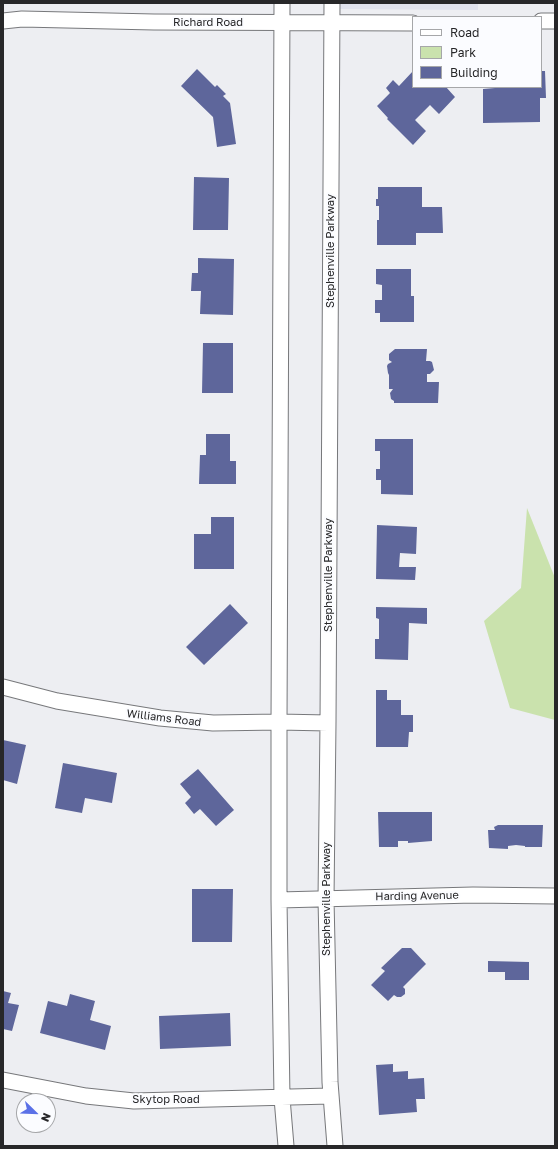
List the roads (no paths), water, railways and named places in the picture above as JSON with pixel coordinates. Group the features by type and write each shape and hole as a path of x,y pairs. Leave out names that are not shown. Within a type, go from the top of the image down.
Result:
{"street":[{"path":"282,3 278,722 282,1098 286,1146"},
{"name":"Stephenville Parkway","path":"332,3 326,898 330,1096 335,1146"},
{"name":"Richard Road","path":"3,21 22,19 154,22 412,23"},
{"path":"542,21 555,21"},
{"name":"Williams Road","path":"3,687 57,701 160,718 213,723 328,723"},
{"name":"Harding Avenue","path":"279,900 474,895 555,896"},
{"name":"Skytop Road","path":"3,1080 86,1096 134,1101 330,1096"}]}
